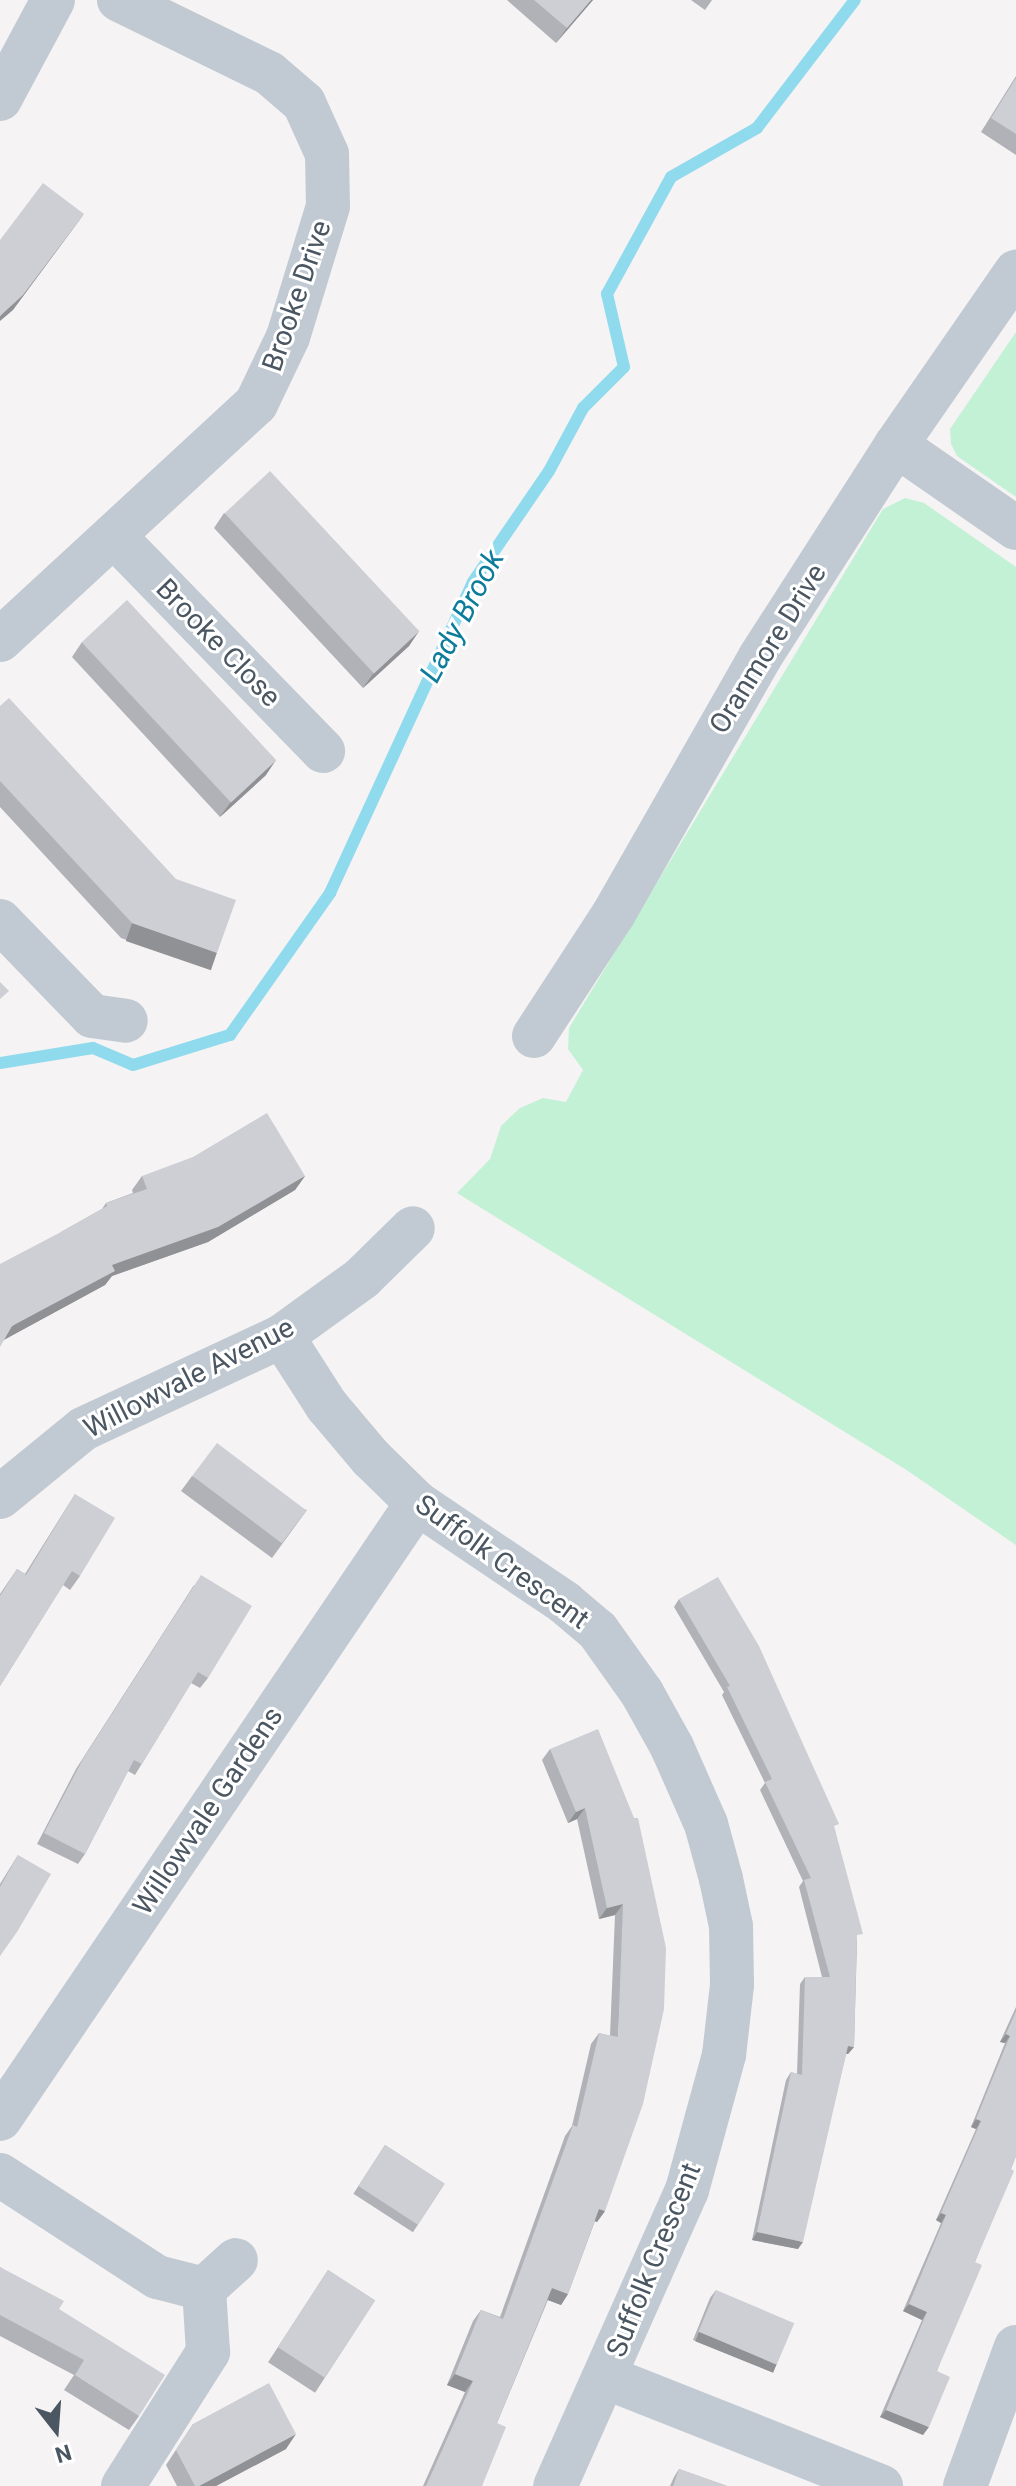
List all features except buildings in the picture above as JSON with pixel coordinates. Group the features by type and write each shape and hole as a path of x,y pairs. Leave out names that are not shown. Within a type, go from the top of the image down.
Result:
{"street":[{"path":"0,99 53,0"},
{"name":"Brooke Drive","path":"0,640 256,404 288,337 328,206 327,154 304,103 269,73 119,0"},
{"name":"Oranmore Drive","path":"534,1036 613,915 760,657 896,445 1016,272"},
{"path":"896,445 1016,528"},
{"name":"Brooke Close","path":"114,536 323,751"},
{"path":"0,921 92,1016 126,1021"},
{"name":"Willowvale Avenue","path":"0,1497 83,1429 282,1336 362,1278 413,1228"},
{"name":"Suffolk Crescent","path":"282,1336 327,1406 371,1458 417,1503 565,1603 598,1631 642,1693 672,1747 706,1824 721,1879 731,1940 732,1985 724,2055 687,2190 555,2486"},
{"name":"Willowvale Gardens","path":"0,2119 417,1503"},
{"path":"0,2175 157,2277 204,2289"},
{"path":"204,2289 236,2260"},
{"path":"123,2486 208,2352 204,2289"},
{"path":"965,2486 1016,2347"},
{"path":"605,2377 881,2486"}],"green space":[{"path":"1016,332 1016,497 957,456 951,444 950,429"},
{"path":"905,498 924,503 1016,567 1016,1545 905,1469 457,1193 490,1159 501,1126 520,1108 543,1098 566,1102 583,1070 568,1049 569,1028 883,509"}],"waterway":[{"name":"Lady Brook","path":"0,1063 93,1048 133,1065 230,1035 330,893 473,582 549,471 583,408 624,367 607,294 671,177 757,128 855,0"}]}
